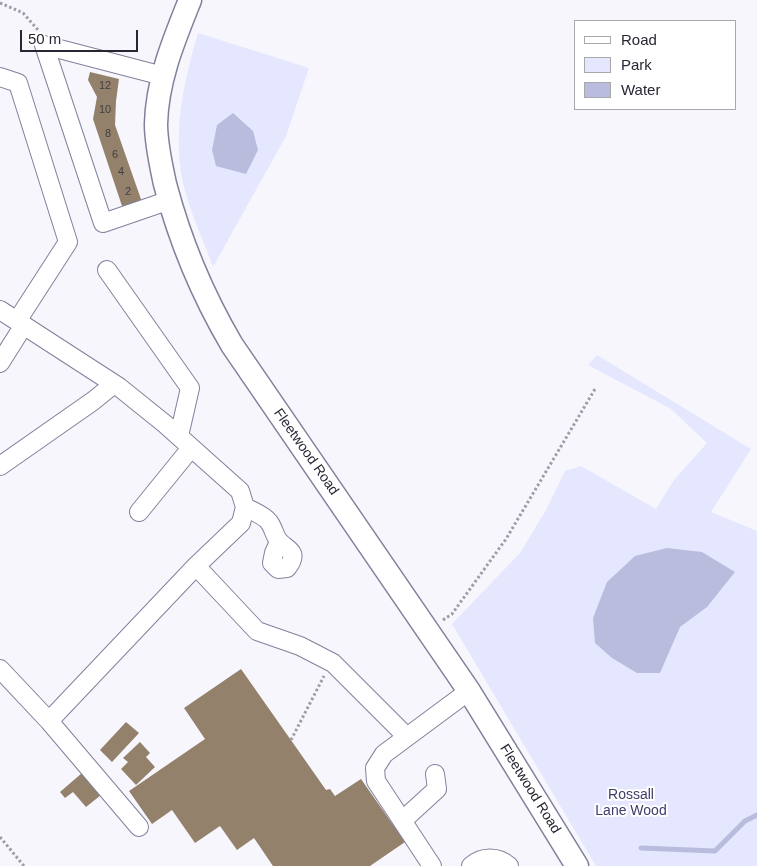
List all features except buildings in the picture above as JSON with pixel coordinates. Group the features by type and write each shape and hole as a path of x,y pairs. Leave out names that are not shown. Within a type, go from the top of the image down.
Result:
{"main road":[{"name":"Fleetwood Road","path":"190,0 178,29 163,76 156,125 161,166 170,200 178,228 202,289 232,345 469,691 577,866"}],"street":[{"path":"163,76 44,45 103,223 170,200"},
{"path":"0,76 18,83 68,242 0,363"},
{"path":"107,270 190,388 185,442 139,512"},
{"path":"0,310 114,384 185,442 240,491 245,507 241,523 196,566 49,722"},
{"path":"0,466 114,384"},
{"path":"245,507 268,520 279,542"},
{"path":"196,566 257,631 300,646 334,663 406,736"},
{"path":"0,669 49,722 139,828"},
{"path":"432,866 376,781 375,768 384,754 469,691"},
{"path":"402,821 437,789 435,774"},
{"path":"472,866 477,861 488,858 500,859 509,866"}],"path":[{"path":"428,630 452,614 506,539 595,389"},
{"path":"291,740 320,681 334,663"},
{"path":"0,837 24,866"}],"green space":[{"path":"198,33 309,68 286,136 213,267 185,191 179,151 179,131 184,91"},
{"name":"Rossall Lane Wood","path":"597,355 751,449 711,512 757,531 757,866 596,866 452,624 520,553 546,510 565,471 581,466 656,509 674,480 707,443 671,409 588,365"}],"water":[{"path":"233,113 253,131 258,150 246,174 216,166 212,150 217,125"},
{"path":"667,548 702,552 735,572 707,607 680,627 660,673 637,673 612,658 595,643 593,618 607,582 635,556"}],"waterway":[{"path":"641,848 715,851 745,821 757,815"}]}
